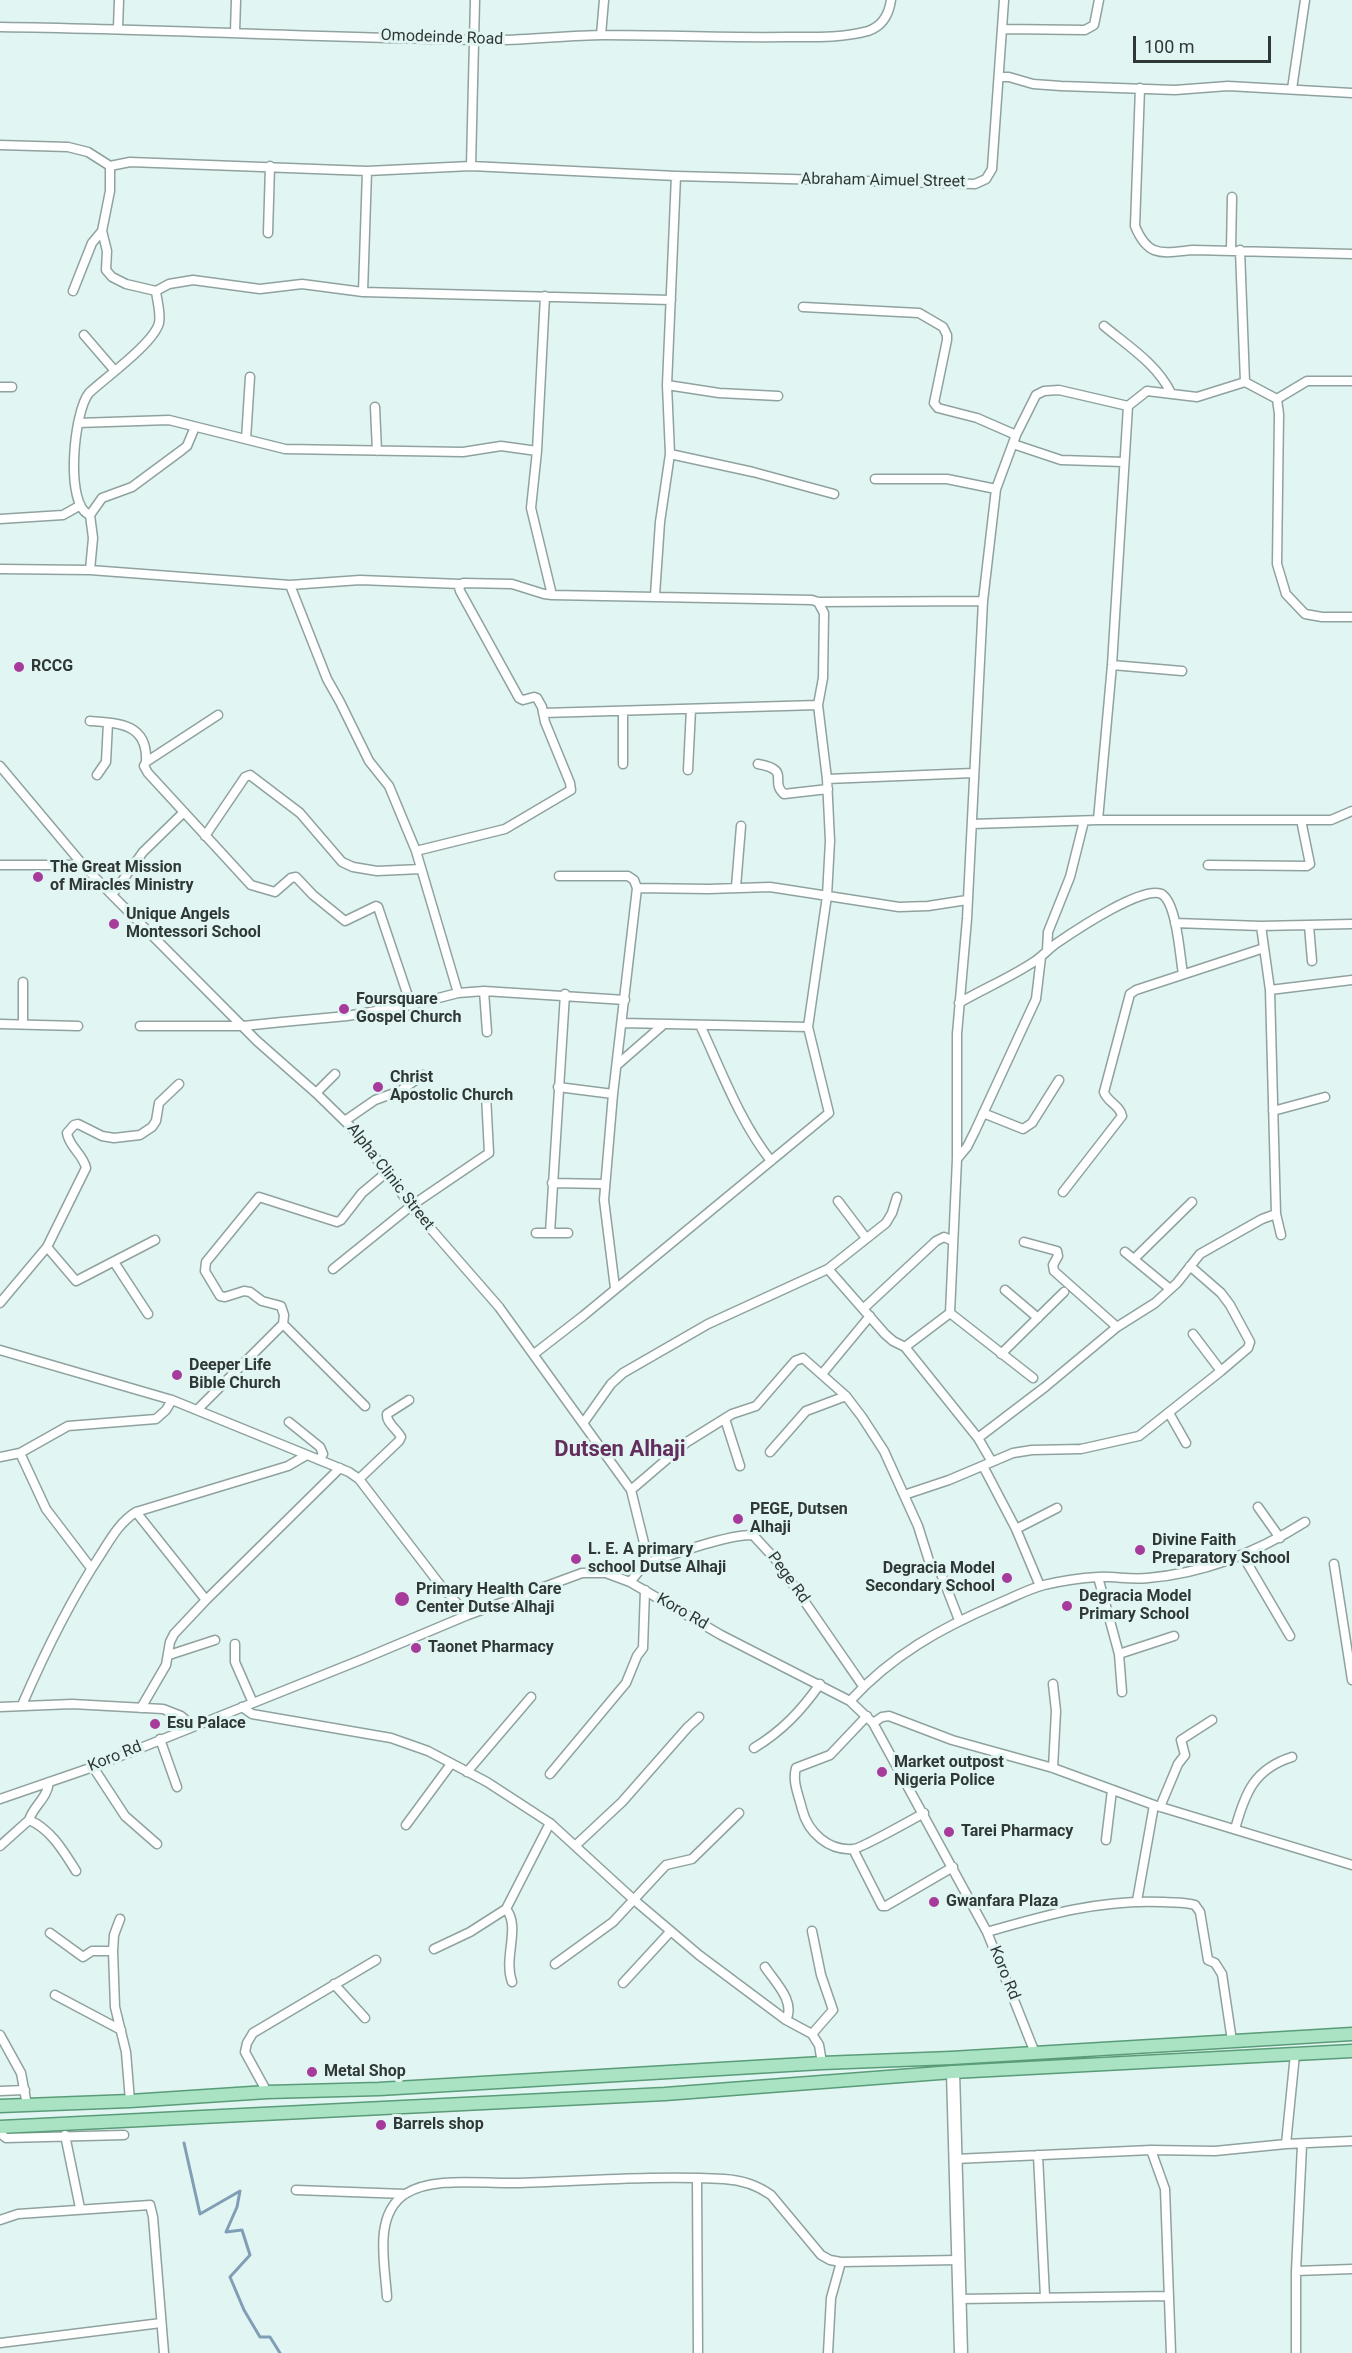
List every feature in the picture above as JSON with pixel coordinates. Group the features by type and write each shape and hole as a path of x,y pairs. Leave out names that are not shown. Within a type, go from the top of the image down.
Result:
{"main road":[{"path":"0,2106 130,2101 267,2092 379,2089 1352,2034"},
{"path":"1,2127 665,2094 953,2072 1352,2051"}],"street":[{"path":"118,28 119,0"},
{"path":"234,32 236,0"},
{"path":"471,166 476,0"},
{"path":"602,35 604,0"},
{"name":"Omodeinde Road","path":"0,27 118,28 508,40 602,35 732,38 813,36 867,31 882,23 890,10 891,0"},
{"name":"Abraham Aimuel Street","path":"110,166 130,162 367,171 471,166 676,176 975,184 986,179 992,169 1004,0"},
{"path":"1003,28 1085,30 1094,24 1099,0"},
{"path":"1292,89 1305,0"},
{"path":"999,77 1009,77 1033,84 1061,86 1175,90 1228,86 1352,93"},
{"path":"1140,88 1135,226 1145,245 1158,253 1236,250 1352,254"},
{"path":"0,145 68,147 88,152 110,166 110,191 102,231 107,251 106,265 109,273 126,284 156,291 169,284 193,280 260,289 302,284 363,292 671,300"},
{"path":"268,233 270,166"},
{"path":"363,292 367,171"},
{"path":"655,595 660,522 670,454 667,385 676,176"},
{"path":"1232,197 1245,382"},
{"path":"73,291 92,243 102,231"},
{"path":"90,515 83,512 79,506 75,490 78,423 84,399 145,343 157,328 159,318 156,291"},
{"path":"545,296 537,451 531,508 552,595"},
{"path":"803,307 919,314 944,327 947,340 934,403 938,408 977,418 1016,435"},
{"path":"1104,326 1154,367 1165,380 1171,393"},
{"path":"84,335 115,371"},
{"path":"246,439 250,377"},
{"path":"1277,399 1307,381 1352,381"},
{"path":"1098,820 1112,665 1128,406 1147,391 1197,397 1245,382 1277,399"},
{"path":"667,385 719,393 778,396"},
{"path":"0,387 12,387"},
{"path":"950,1313 957,1159 957,1034 972,824 982,601 996,489 1016,435 1036,395 1044,391 1059,390 1128,406"},
{"path":"1277,399 1279,414 1276,564 1286,594 1305,614 1322,617 1352,617"},
{"path":"375,406 377,451"},
{"path":"78,423 169,420 285,449 463,452 501,446 537,451"},
{"path":"90,570 93,538 90,515 102,498 132,487 182,450 187,446 195,427"},
{"path":"1013,444 1061,460 1124,462"},
{"path":"670,454 753,472 834,494"},
{"path":"875,479 947,479 996,489"},
{"path":"0,519 63,515 79,506"},
{"path":"0,569 90,570 290,585 360,580 512,584 552,595 655,595 818,602 982,601"},
{"path":"416,851 505,829 571,790 537,698 523,700 519,698 460,591 460,584"},
{"path":"290,585 327,679 369,761 390,786 416,851 458,993"},
{"path":"534,1354 829,1113 808,1027 827,896 830,841 828,789 818,705 823,678 824,613 818,602"},
{"path":"1112,665 1182,671"},
{"path":"543,713 818,705"},
{"path":"688,770 692,709"},
{"path":"622,711 623,764"},
{"path":"146,762 218,715"},
{"path":"90,721 131,728 141,736 147,750 144,766 148,773 251,885 275,892 291,878 296,877 313,895 345,921 377,906 411,1005"},
{"path":"98,775 106,762 108,723"},
{"path":"758,764 772,766 776,770 779,788 784,794 828,789"},
{"name":"Alpha Clinic Street","path":"0,766 112,896 257,1041 346,1120 411,1206 499,1307 631,1490 646,1547 645,1564"},
{"path":"827,778 973,773"},
{"path":"206,836 245,777 250,775 300,813 342,862 353,867 376,871 421,869"},
{"path":"972,824 1084,820 1331,820 1352,811"},
{"path":"112,896 143,852 184,812"},
{"path":"957,1159 967,1147 1036,999 1048,932 1070,877 1084,820"},
{"path":"1208,866 1307,867 1310,864 1300,820"},
{"path":"736,887 741,826"},
{"path":"0,865 83,865"},
{"path":"559,876 628,876 637,888 605,1184 607,1229 615,1288"},
{"path":"637,888 770,887 900,907 928,906 967,900"},
{"path":"959,1003 1044,954 1115,907 1150,892 1158,892 1167,898 1175,923 1183,974"},
{"path":"1175,923 1261,926 1352,924"},
{"path":"1261,926 1270,990 1276,1214 1281,1235"},
{"path":"1308,926 1312,961"},
{"path":"1063,1192 1122,1116 1120,1110 1106,1097 1104,1092 1128,997 1136,990 1264,948"},
{"path":"1270,990 1352,980"},
{"path":"23,982 23,1024"},
{"path":"484,991 487,1032"},
{"path":"140,1026 243,1026 347,1016 411,1005 458,993 484,991 565,994 625,1000"},
{"path":"550,1233 565,994"},
{"path":"622,1023 808,1027"},
{"path":"0,1024 78,1026"},
{"path":"617,1065 664,1024"},
{"path":"700,1025 740,1115 755,1141 771,1161"},
{"path":"316,1093 334,1074"},
{"path":"346,1120 375,1100 400,1091 423,1075"},
{"path":"983,1113 1023,1129 1032,1123 1059,1080"},
{"path":"0,1303 47,1247 86,1168 69,1141 67,1133 78,1124 102,1136 114,1138 141,1135 152,1127 159,1103 179,1083"},
{"path":"558,1087 613,1094"},
{"path":"333,1269 411,1206 489,1153 486,1095"},
{"path":"1273,1111 1324,1097"},
{"path":"364,1406 284,1324 281,1306 262,1301 250,1292 244,1291 220,1296 205,1271 206,1262 259,1197 337,1222 362,1193 387,1172"},
{"path":"552,1183 605,1184"},
{"path":"584,1422 616,1379 648,1357 708,1324 828,1269 890,1218 897,1197"},
{"path":"838,1201 866,1238"},
{"path":"1134,1259 1192,1202"},
{"path":"978,1438 1038,1393 1117,1327 1155,1304 1200,1254 1262,1219 1276,1214"},
{"path":"536,1233 568,1233"},
{"path":"822,1374 866,1312 936,1240 944,1237 953,1241"},
{"path":"47,1247 76,1281 155,1240"},
{"path":"1024,1242 1057,1251 1058,1256 1053,1265 1053,1271 1117,1327"},
{"path":"1125,1252 1170,1289"},
{"path":"114,1262 147,1314"},
{"path":"904,1495 949,1480 1013,1453 1032,1450 1082,1449 1143,1434 1248,1348 1251,1342 1221,1293 1190,1266"},
{"path":"828,1269 893,1341 905,1347 978,1438 1040,1586"},
{"path":"1005,1290 1038,1318"},
{"path":"1002,1354 1064,1292"},
{"path":"905,1347 950,1313"},
{"path":"950,1313 1034,1378"},
{"path":"197,1410 284,1324"},
{"path":"1193,1334 1221,1371"},
{"path":"0,1350 172,1400 305,1456 340,1468 359,1479 441,1586 468,1615"},
{"path":"631,1490 682,1446 736,1413 756,1406 799,1358 803,1358 846,1396 884,1451 918,1526 930,1564 940,1570 959,1620"},
{"path":"770,1452 806,1411 846,1396"},
{"path":"0,1457 20,1453 68,1426 156,1419 166,1410 172,1400"},
{"path":"359,1479 399,1441 401,1437 399,1432 389,1422 387,1414 409,1400"},
{"path":"1169,1413 1186,1443"},
{"path":"725,1419 740,1466"},
{"path":"289,1422 320,1447 323,1454 319,1461"},
{"path":"20,1453 46,1509 91,1568"},
{"path":"22,1705 57,1627 91,1568 120,1525 136,1512 288,1466 305,1456"},
{"path":"141,1708 166,1665 172,1638 206,1600 340,1468"},
{"path":"1258,1507 1281,1538"},
{"path":"1016,1529 1057,1508"},
{"path":"136,1512 206,1600"},
{"path":"850,1701 863,1686 906,1650 959,1620 1040,1586 1098,1577 1146,1578 1208,1569 1281,1538 1305,1522"},
{"name":"Pege Rd","path":"645,1564 682,1551 742,1535 753,1535 776,1560 863,1686"},
{"path":"1243,1556 1290,1636"},
{"path":"630,1582 645,1564"},
{"path":"1334,1564 1352,1680"},
{"name":"Koro Rd","path":"0,1799 93,1767 468,1615 574,1575 606,1573 630,1582 721,1635 820,1684 850,1701 870,1719 924,1813 987,1932 1035,2053"},
{"path":"1098,1577 1119,1654 1122,1692"},
{"path":"550,1774 626,1683 637,1656 643,1648 645,1590"},
{"path":"1119,1654 1174,1636"},
{"path":"169,1655 215,1640"},
{"path":"235,1644 235,1662 253,1703"},
{"path":"753,1748 779,1732 800,1712 820,1684"},
{"path":"1053,1684 1056,1711 1053,1768"},
{"path":"467,1772 531,1697"},
{"path":"0,1707 72,1704 141,1708 174,1712 193,1726"},
{"path":"242,1707 252,1714 391,1738 428,1751 467,1772 550,1823 670,1932 786,2020 812,2034 819,2045 822,2063"},
{"path":"924,1813 853,1849 828,1845 813,1830 803,1814 796,1768 830,1755 870,1719 889,1716 952,1740 1053,1768 1157,1806 1352,1865"},
{"path":"576,1845 622,1802 699,1717"},
{"path":"1137,1901 1157,1806 1178,1764 1185,1755 1181,1740 1212,1720"},
{"path":"160,1739 177,1787"},
{"path":"1235,1829 1244,1799 1253,1782 1269,1768 1292,1757"},
{"path":"406,1825 451,1764"},
{"path":"93,1767 125,1816 157,1844"},
{"path":"0,1846 29,1820 32,1812 47,1792 49,1782"},
{"path":"1106,1840 1112,1790"},
{"path":"555,1964 613,1922 669,1862 687,1861 701,1852 739,1813"},
{"path":"29,1820 51,1836 76,1871"},
{"path":"434,1949 470,1932 506,1909 550,1823"},
{"path":"853,1849 882,1906 953,1867"},
{"path":"987,1932 1052,1912 1095,1904 1137,1901 1191,1904 1199,1909 1208,1960 1215,1963 1222,1974 1232,2041"},
{"path":"506,1909 513,1922 508,1954 512,1982"},
{"path":"120,1919 114,1935 113,1951 115,2007 126,2052 130,2101"},
{"path":"812,1931 821,1975 832,2010 812,2034"},
{"path":"50,1932 82,1957 92,1951 113,1951"},
{"path":"623,1983 670,1932"},
{"path":"267,2092 245,2052 253,2033 376,1960"},
{"path":"765,1967 789,2002 786,2020"},
{"path":"334,1984 365,2018"},
{"path":"56,1995 121,2030"},
{"path":"0,2035 21,2073 27,2105"},
{"path":"1286,2144 1295,2054"},
{"path":"953,2072 961,2353"},
{"path":"0,2091 25,2090"},
{"path":"1,2127 2,2135 6,2138 124,2135"},
{"path":"65,2135 80,2208"},
{"path":"955,2159 1152,2150 1215,2151 1286,2144 1352,2141"},
{"path":"1296,2353 1296,2271 1302,2145"},
{"path":"1152,2150 1165,2189 1170,2353"},
{"path":"1038,2156 1044,2298"},
{"path":"296,2190 405,2194 445,2183 657,2178 724,2179 762,2188 780,2204 821,2254 830,2260 841,2262 958,2260"},
{"path":"697,2180 698,2353"},
{"path":"387,2297 384,2238 386,2222 393,2207 405,2194"},
{"path":"0,2220 18,2214 150,2205 153,2217 164,2353"},
{"path":"828,2353 831,2298 841,2262"},
{"path":"1296,2271 1352,2269"},
{"path":"959,2298 1168,2296"},
{"path":"0,2343 161,2323"}],"waterway":[{"path":"184,2143 200,2214 240,2191 237,2207 226,2232 242,2230 250,2255 230,2277 244,2310 260,2337 270,2337 280,2353"}],"place":[{"name":"RCCG","path":"19,667"},
{"name":"The Great Mission of Miracles Ministry","path":"38,877"},
{"name":"Unique Angels Montessori School","path":"114,924"},
{"name":"Foursquare Gospel Church","path":"344,1009"},
{"name":"Christ Apostolic Church","path":"378,1087"},
{"name":"Deeper Life Bible Church","path":"177,1375"},
{"name":"PEGE, Dutsen Alhaji","path":"738,1519"},
{"name":"Divine Faith Preparatory School","path":"1140,1550"},
{"name":"L. E. A primary school Dutse Alhaji","path":"576,1559"},
{"name":"Degracia Model Secondary School","path":"1007,1578"},
{"name":"Primary Health Care Center Dutse Alhaji","path":"402,1599"},
{"name":"Degracia Model Primary School","path":"1067,1606"},
{"name":"Taonet Pharmacy","path":"416,1648"},
{"name":"Esu Palace","path":"155,1724"},
{"name":"Market outpost Nigeria Police","path":"882,1772"},
{"name":"Tarei Pharmacy","path":"949,1832"},
{"name":"Gwanfara Plaza","path":"934,1902"},
{"name":"Metal Shop","path":"312,2072"},
{"name":"Barrels shop","path":"381,2125"}],"district":[{"name":"Dutsen Alhaji","path":"620,1450"}]}
